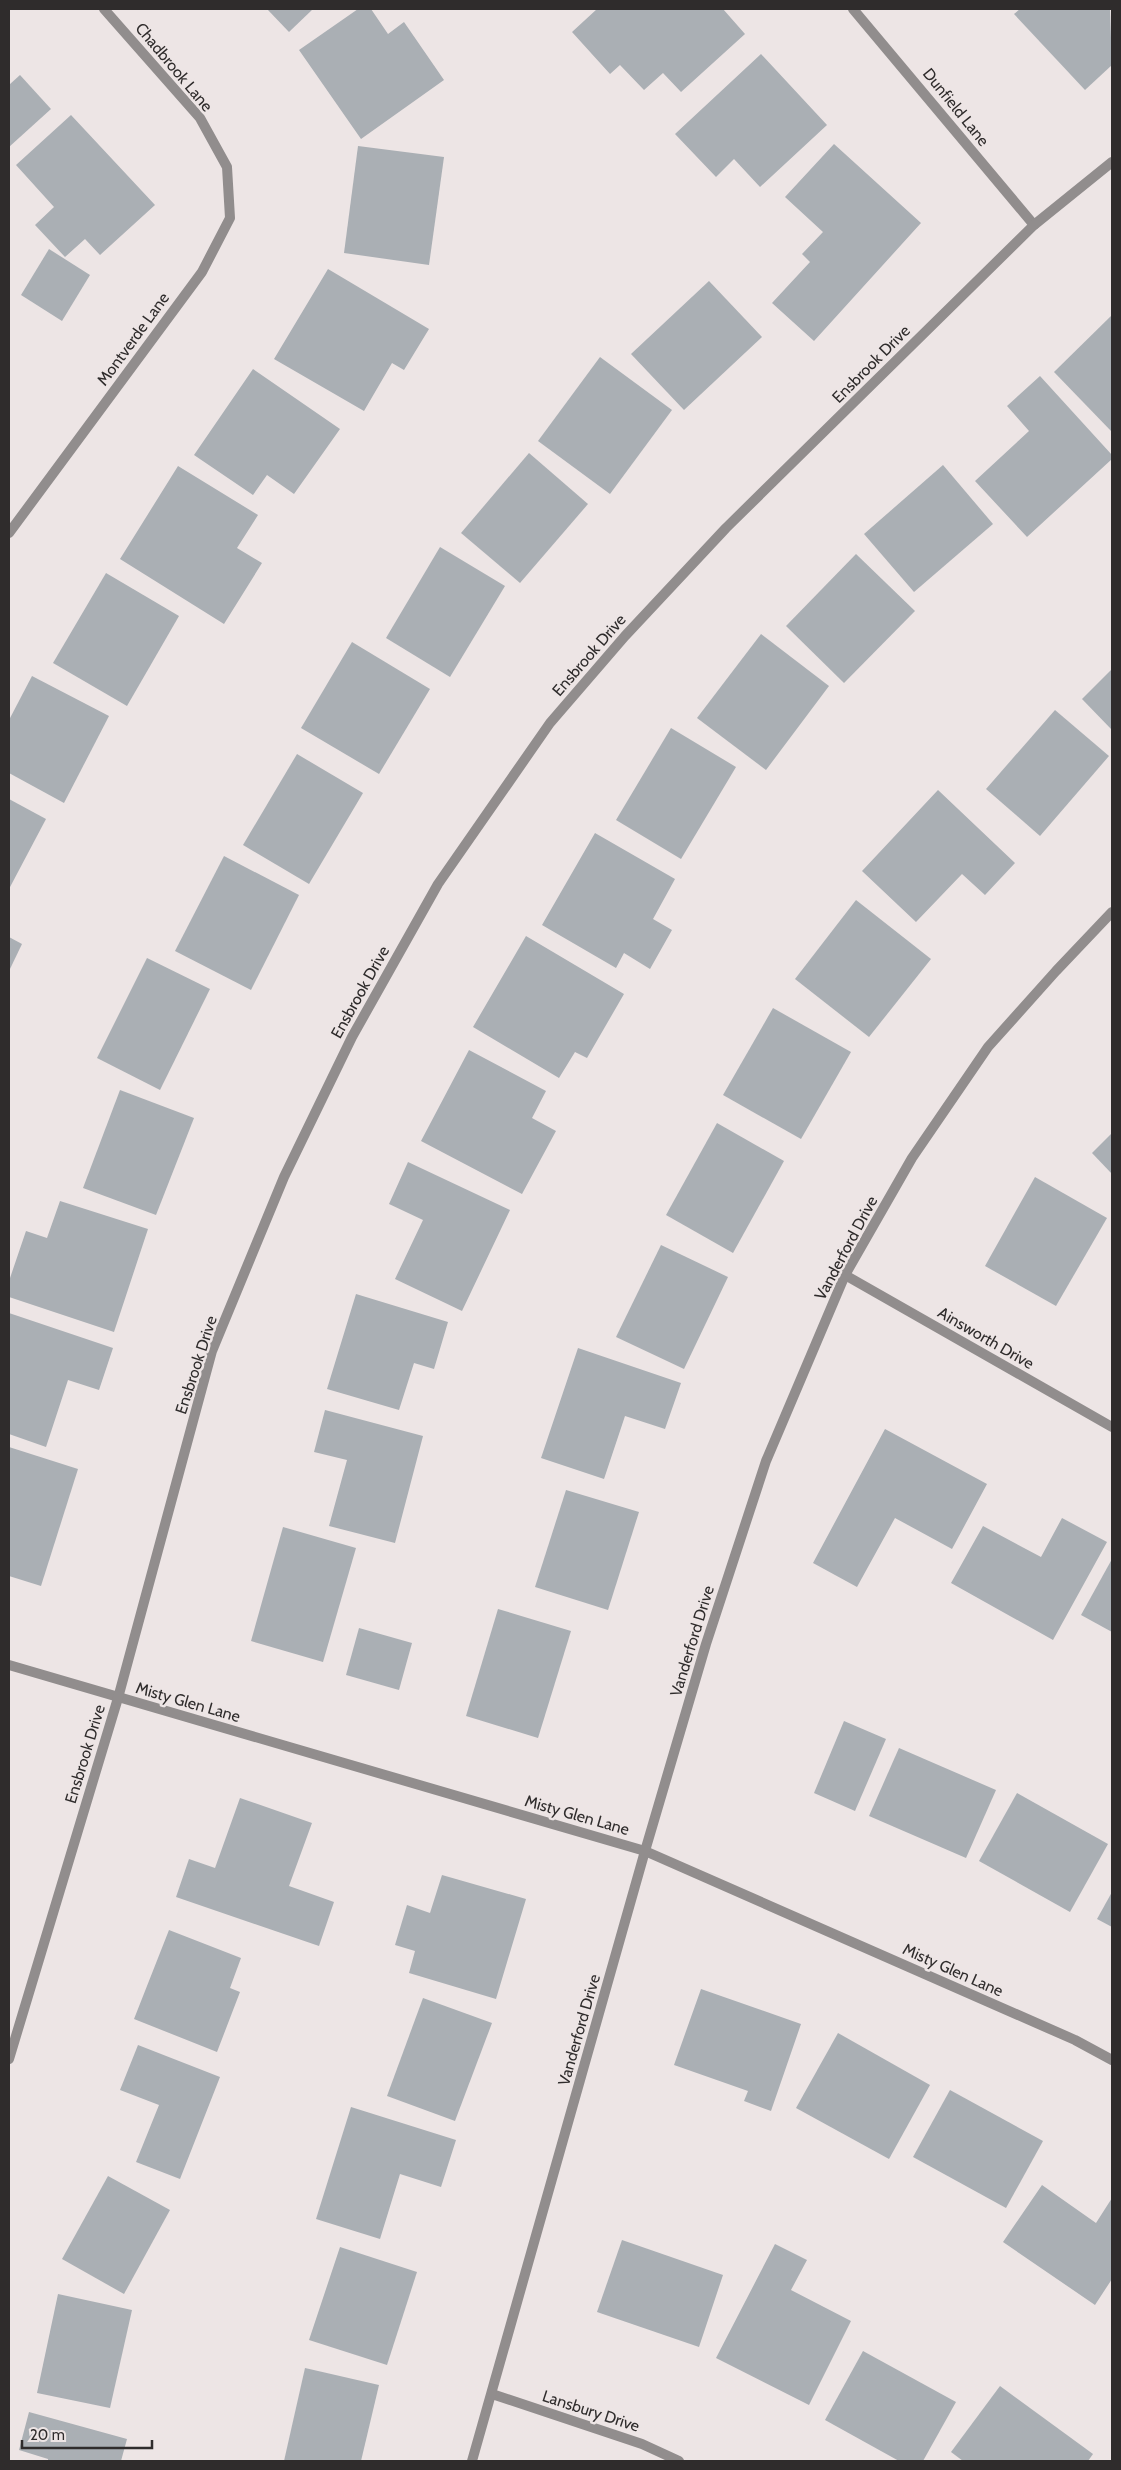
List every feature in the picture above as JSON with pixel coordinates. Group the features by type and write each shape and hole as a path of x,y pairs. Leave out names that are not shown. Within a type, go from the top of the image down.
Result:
{"street":[{"name":"Chadbrook Lane","path":"104,9 200,118 216,148"},
{"name":"Dunfield Lane","path":"854,9 1034,225"},
{"name":"Montverde Lane","path":"9,533 202,272 230,218 228,167 216,148"},
{"name":"Ensbrook Drive","path":"9,2059 118,1698 212,1351 284,1177 352,1037 438,884 550,723 625,636 726,528 1034,225 1112,162"},
{"name":"Vanderford Drive","path":"472,2461 645,1851 706,1644 766,1461 845,1275 912,1158 988,1047 1112,912"},
{"name":"Ainsworth Drive","path":"845,1275 1112,1428"},
{"name":"Misty Glen Lane","path":"9,1665 645,1851 1075,2040 1112,2060"},
{"name":"Lansbury Drive","path":"492,2394 642,2444 679,2461"}],"building":[{"path":"267,9 313,9 289,32"},
{"path":"358,9 371,9 388,34 404,22 444,80 361,139 299,50"},
{"path":"597,9 723,9 745,34 681,92 663,73 644,90 620,65 610,74 572,32"},
{"path":"1020,9 1110,9 1112,65 1085,90 1014,14"},
{"path":"761,54 827,125 760,187 734,159 716,177 675,134"},
{"path":"20,75 51,109 9,147 9,85"},
{"path":"71,115 155,205 100,255 85,239 65,257 35,225 54,207 16,165"},
{"path":"834,144 921,223 814,341 772,303 810,262 802,254 823,232 785,197"},
{"path":"358,146 444,157 429,265 344,253"},
{"path":"49,249 90,275 62,321 21,295"},
{"path":"328,269 429,329 404,370 392,363 364,411 274,359"},
{"path":"709,281 762,337 684,410 631,354"},
{"path":"1112,315 1112,432 1054,372"},
{"path":"600,357 672,410 610,494 538,441"},
{"path":"253,369 340,429 294,494 267,475 253,495 194,455"},
{"path":"1040,376 1112,455 1112,459 1027,537 975,481 1029,431 1007,406"},
{"path":"529,453 588,504 520,583 461,533"},
{"path":"943,465 993,524 914,592 864,534"},
{"path":"178,466 258,515 237,548 262,563 224,624 120,559"},
{"path":"440,547 505,586 450,677 386,638"},
{"path":"856,554 915,611 844,683 786,626"},
{"path":"106,573 179,616 127,706 53,663"},
{"path":"761,634 829,686 766,770 697,718"},
{"path":"352,642 430,689 379,774 301,728"},
{"path":"1112,669 1112,730 1082,699"},
{"path":"32,676 109,716 64,803 9,773 9,720"},
{"path":"1055,710 1109,756 1040,836 986,789"},
{"path":"671,728 736,767 681,859 616,820"},
{"path":"297,754 363,793 309,884 243,845"},
{"path":"938,790 1015,863 985,895 962,874 916,922 862,871"},
{"path":"9,799 46,819 9,889"},
{"path":"595,833 675,879 653,919 672,930 650,969 624,953 616,968 542,925"},
{"path":"224,856 299,895 251,990 175,951"},
{"path":"856,900 931,959 869,1037 795,979"},
{"path":"526,936 624,994 587,1058 575,1052 559,1078 473,1027"},
{"path":"9,937 22,944 9,971"},
{"path":"147,958 210,989 160,1090 97,1058"},
{"path":"773,1008 851,1052 801,1139 723,1095"},
{"path":"469,1050 546,1091 532,1118 556,1131 522,1194 421,1141"},
{"path":"120,1090 194,1118 156,1215 83,1188"},
{"path":"717,1123 784,1161 733,1253 666,1215"},
{"path":"1112,1133 1112,1174 1092,1153"},
{"path":"408,1162 510,1210 462,1311 395,1279 423,1220 389,1204"},
{"path":"1035,1177 1107,1218 1056,1306 985,1266"},
{"path":"60,1201 148,1229 114,1332 9,1297 9,1281 26,1231 47,1238"},
{"path":"661,1245 728,1277 684,1369 616,1337"},
{"path":"356,1294 448,1322 434,1369 414,1363 399,1410 327,1389"},
{"path":"9,1313 113,1348 99,1390 68,1380 46,1447 9,1434"},
{"path":"578,1348 681,1383 665,1429 625,1416 604,1479 541,1458"},
{"path":"325,1410 423,1436 395,1543 329,1526 347,1460 314,1452"},
{"path":"885,1429 987,1484 952,1549 895,1518 857,1587 813,1563"},
{"path":"9,1447 78,1469 41,1586 9,1576"},
{"path":"566,1490 639,1512 608,1610 535,1587"},
{"path":"1062,1518 1107,1542 1053,1640 951,1583 983,1526 1041,1557"},
{"path":"283,1527 356,1548 323,1662 251,1641"},
{"path":"1112,1559 1112,1632 1081,1615"},
{"path":"498,1609 571,1631 538,1738 466,1716"},
{"path":"359,1628 412,1643 399,1690 346,1675"},
{"path":"844,1721 886,1739 855,1811 814,1793"},
{"path":"899,1748 996,1790 966,1858 869,1816"},
{"path":"1017,1793 1108,1844 1070,1912 979,1861"},
{"path":"240,1798 312,1823 289,1886 334,1902 319,1946 176,1897 189,1859 215,1868"},
{"path":"442,1875 526,1899 496,1999 409,1973 415,1951 395,1945 407,1905 430,1913"},
{"path":"1112,1892 1112,1927 1097,1919"},
{"path":"169,1930 241,1958 230,1988 240,1992 217,2052 134,2019"},
{"path":"701,1989 801,2024 771,2111 744,2101 748,2091 674,2065"},
{"path":"423,1998 492,2023 455,2121 387,2096"},
{"path":"838,2033 930,2085 889,2159 796,2108"},
{"path":"138,2045 220,2077 180,2179 136,2162 159,2105 120,2090"},
{"path":"950,2090 1043,2141 1006,2208 913,2157"},
{"path":"351,2107 456,2140 441,2187 400,2174 380,2239 316,2219"},
{"path":"108,2176 170,2210 124,2294 62,2259"},
{"path":"1042,2185 1096,2223 1112,2198 1112,2279 1095,2305 1003,2242"},
{"path":"622,2240 723,2275 699,2347 597,2312"},
{"path":"775,2244 807,2260 791,2290 851,2321 809,2405 716,2358"},
{"path":"340,2247 417,2272 387,2365 309,2340"},
{"path":"58,2294 132,2310 110,2408 37,2393"},
{"path":"863,2351 956,2402 923,2461 899,2461 825,2420"},
{"path":"305,2368 379,2385 361,2461 284,2461"},
{"path":"1000,2386 1093,2454 1088,2461 963,2461 951,2452"},
{"path":"29,2412 127,2439 121,2461 48,2461 48,2459 19,2450"}]}
